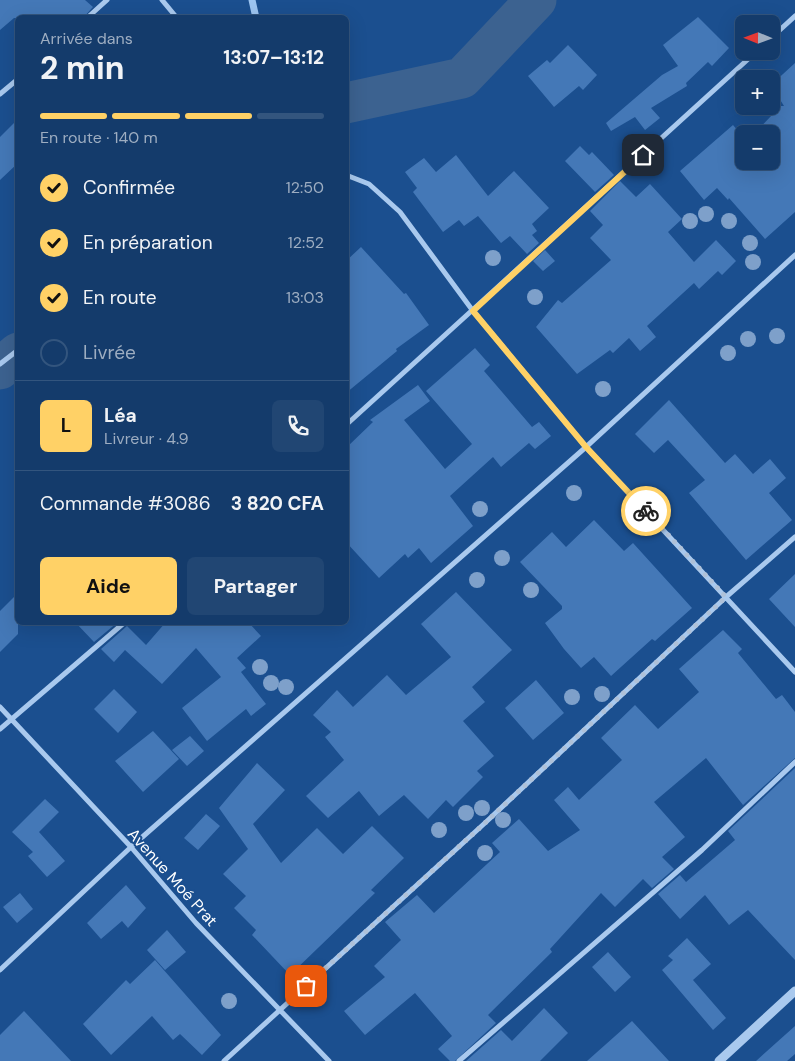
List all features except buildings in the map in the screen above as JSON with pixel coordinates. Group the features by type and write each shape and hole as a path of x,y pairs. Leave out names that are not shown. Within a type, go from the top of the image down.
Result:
{"street":[{"path":"91,15 108,0"},
{"path":"162,0 174,15"},
{"path":"780,30 795,16"},
{"path":"349,422 746,60"},
{"path":"0,94 15,82"},
{"path":"349,176 369,184 400,212 473,311 586,447 795,672"},
{"path":"0,970 131,847 586,447 795,255"},
{"path":"0,364 15,352"},
{"path":"224,1061 486,822 726,597 795,537"},
{"path":"0,729 121,625"},
{"name":"Avenue Moé Prat","path":"0,707 131,847 196,923 329,1061"},
{"path":"459,1061 702,850 795,762"},
{"path":"719,1061 795,991"}],"waterway":[{"path":"252,0 255,15"},
{"path":"349,102 462,78 536,0"},
{"path":"0,369 15,356"}],"way so far":[{"path":"306,986 486,822 726,597 646,511"}],"route":[{"path":"643,155 473,311 586,447 646,511"}]}
